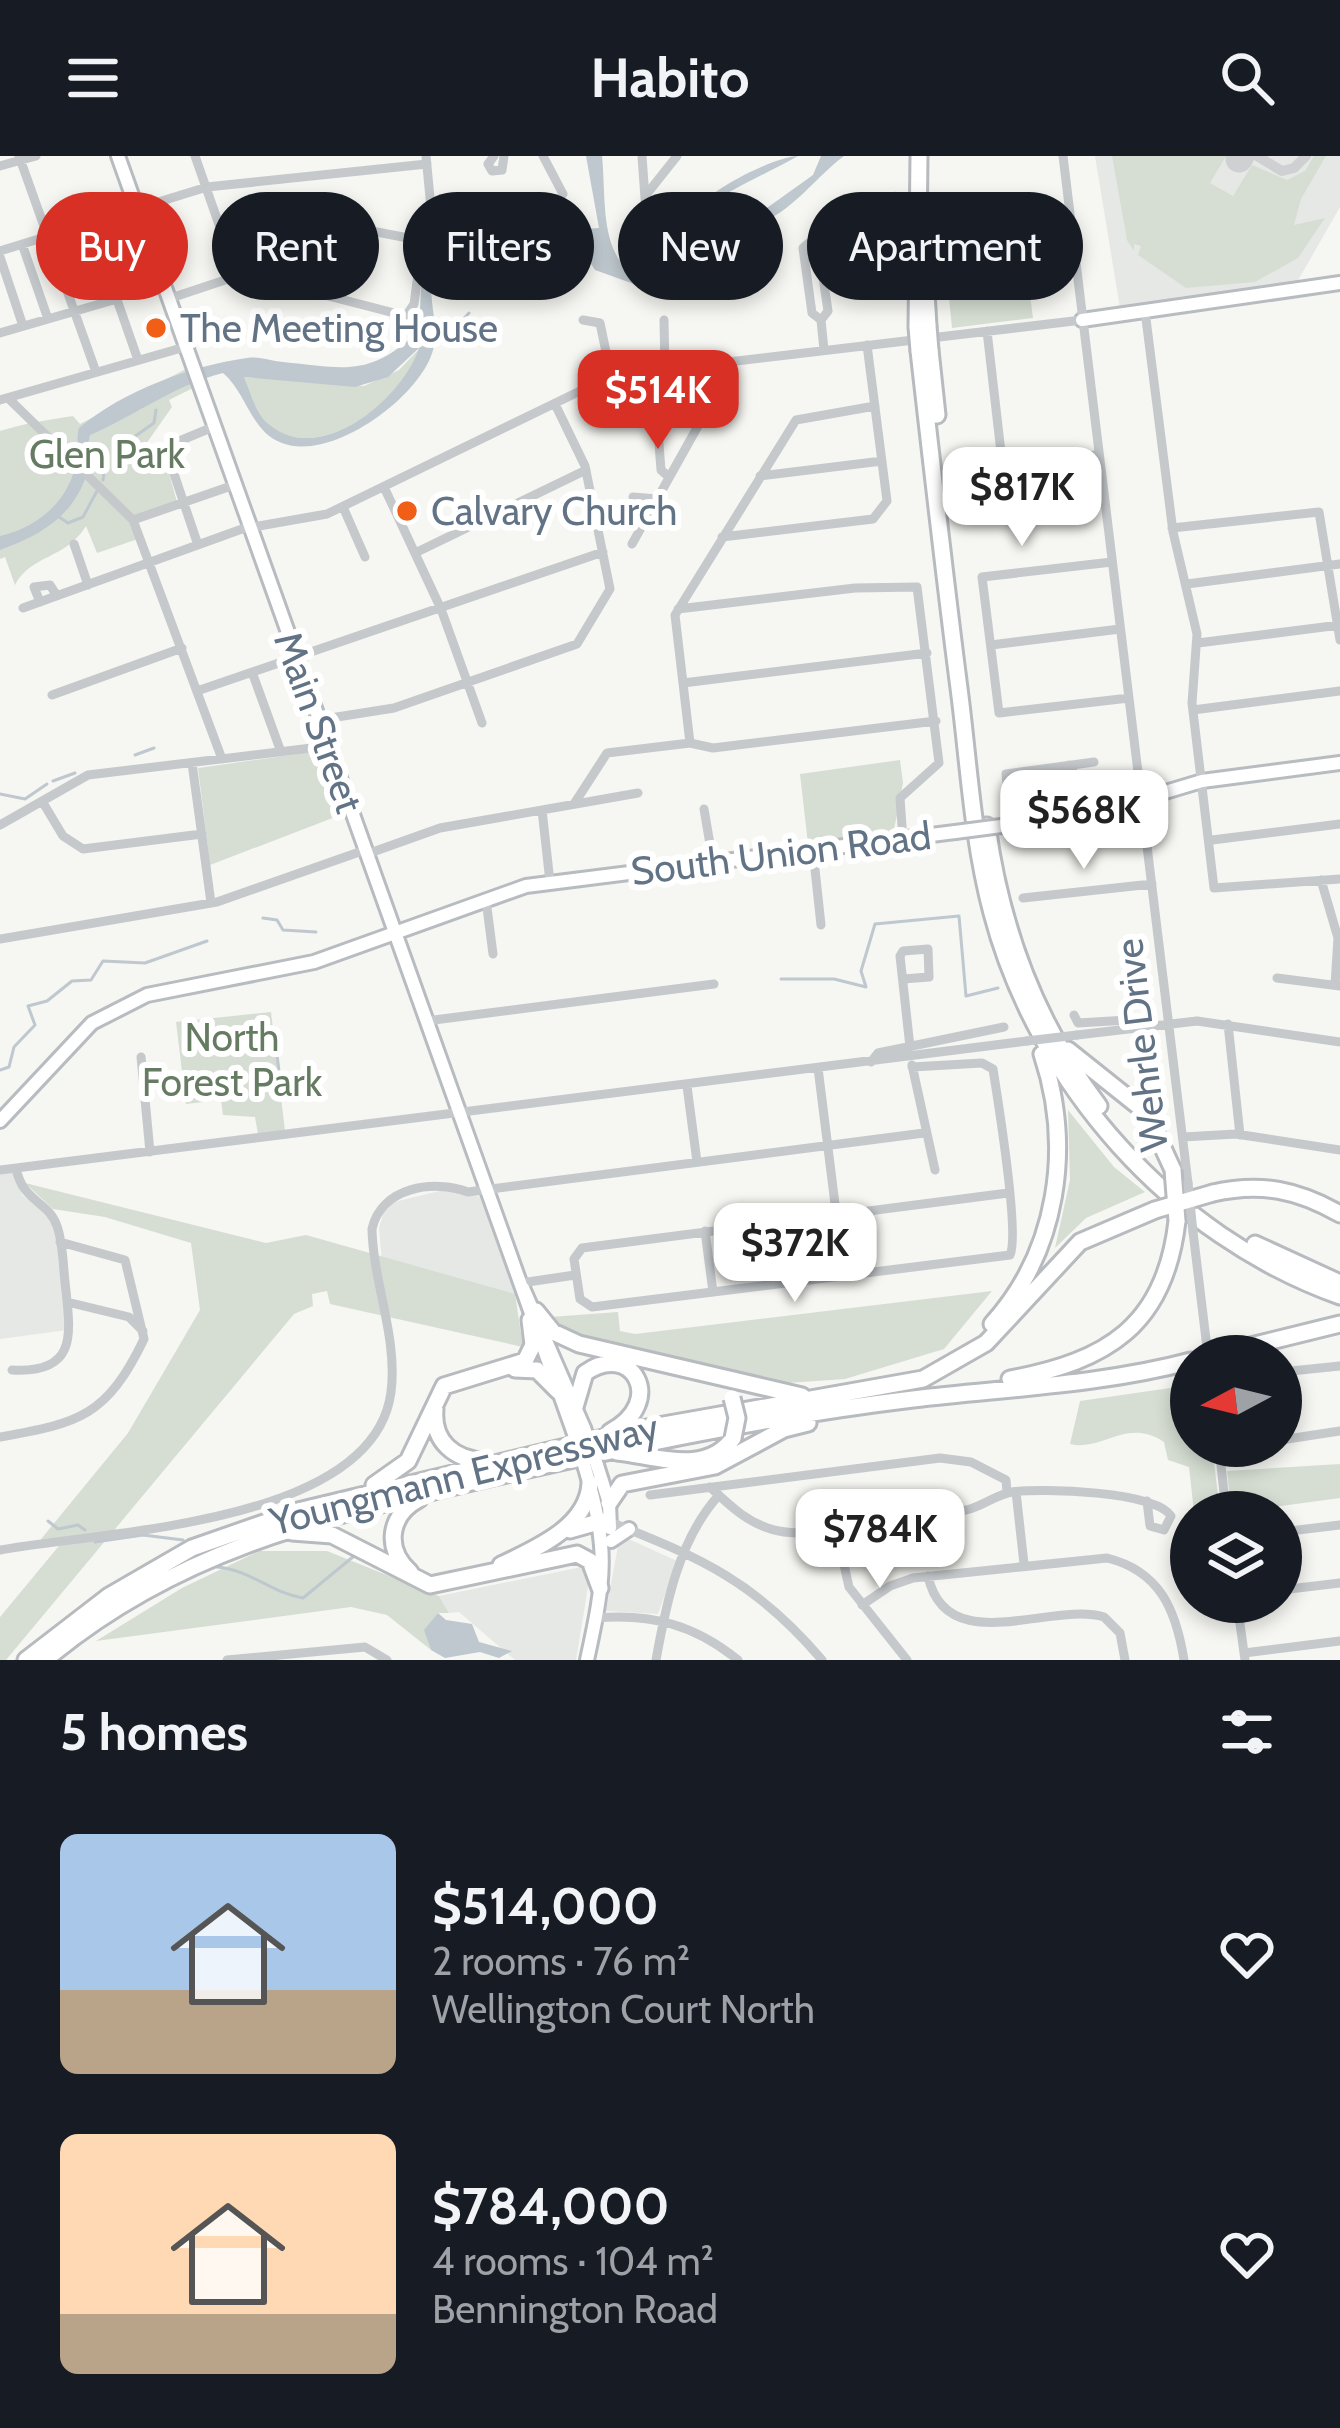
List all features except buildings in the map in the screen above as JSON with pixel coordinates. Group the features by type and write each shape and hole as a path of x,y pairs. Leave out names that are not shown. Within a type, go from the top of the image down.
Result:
{"highway":[{"path":"920,156 924,351 982,873 1057,1118 1050,1214 1033,1265 1000,1316 935,1373"},
{"path":"923,327 929,156"},
{"path":"924,351 994,876 1019,962 1045,1020 1093,1098 1164,1179 1241,1236 1340,1283"},
{"path":"1026,1009 1070,1087 1130,1158 1167,1192 1249,1252 1340,1296"},
{"path":"913,1399 1060,1369 1118,1341 1162,1286 1177,1221 1173,1170 1147,1113 1082,1063 1045,1020"},
{"path":"935,1373 986,1343 1080,1242 1154,1210 1213,1193 1274,1188 1302,1194 1340,1214"},
{"path":"533,1316 560,1337 697,1372 829,1398"},
{"path":"298,1511 398,1472 444,1386 525,1360 533,1345 533,1316"},
{"path":"1295,1335 1340,1324"},
{"path":"609,1503 622,1484 715,1466 796,1425 1170,1363"},
{"path":"442,1489 405,1507 393,1529 400,1564 426,1580 445,1581 493,1569 572,1525 584,1512 588,1457 638,1409 641,1393 636,1376 618,1364 593,1367 580,1381 575,1407"},
{"path":"506,1461 470,1460 446,1446 434,1418 440,1396 464,1379 526,1368 549,1377 557,1391"},
{"path":"588,1457 698,1461 719,1455 733,1438 737,1418 732,1398 719,1383 697,1372"},
{"name":"Youngmann Expressway","path":"26,1660 109,1596 192,1548 298,1511 506,1461 588,1457 829,1398 889,1389 935,1373"},
{"path":"913,1399 1042,1384"},
{"name":"Youngmann Expressway","path":"45,1660 125,1603 260,1536 442,1489 720,1427 913,1399"},
{"path":"572,1525 606,1521"},
{"path":"489,1574 554,1536 606,1521"},
{"path":"260,1536 332,1535 430,1585 577,1554 590,1561 600,1588"}],"main road":[{"name":"Main Street","path":"118,156 130,192"},
{"path":"1082,320 1340,283"},
{"name":"Main Street","path":"169,300 557,1391 609,1503 596,1618"},
{"name":"South Union Road","path":"0,1121 92,1023 114,1008 158,992 268,975 550,882 1009,825 1142,800 1202,781 1340,763"},
{"name":"Main Street","path":"533,1316 575,1407 606,1521"},
{"path":"606,1521 610,1546"},
{"path":"610,1546 628,1529"},
{"name":"Main Street","path":"587,1660 610,1546"}],"street":[{"path":"0,166 36,156"},
{"path":"195,156 212,204"},
{"path":"494,156 489,167 498,172 504,156"},
{"path":"543,156 562,192"},
{"path":"642,156 646,192"},
{"path":"648,192 677,156"},
{"name":"Wehrle Drive","path":"1063,156 1206,1335"},
{"path":"20,158 36,203"},
{"path":"188,193 206,187 427,160 431,192"},
{"path":"23,326 0,254 36,240"},
{"path":"821,320 812,313 803,248 810,242 818,244 828,311 821,320 824,350"},
{"path":"22,244 48,319"},
{"path":"70,300 96,372"},
{"path":"0,333 113,300"},
{"path":"117,300 138,360"},
{"path":"338,300 406,316 415,300"},
{"path":"1145,310 1172,528 1198,643 1192,710 1212,840 1214,888 1340,879"},
{"path":"583,320 600,323 610,376"},
{"path":"664,320 665,370"},
{"path":"23,608 40,602 34,586 50,585 57,596 249,527 343,507 610,376 1082,320"},
{"path":"986,331 1001,461 1012,464 1098,454"},
{"path":"722,537 876,518 886,501 867,345"},
{"path":"4,399 185,347"},
{"path":"632,544 713,392 709,364"},
{"path":"669,477 661,470 657,418 675,396 713,392"},
{"path":"4,399 133,520 222,759"},
{"path":"318,720 394,708 578,644 610,589 586,470 555,404"},
{"path":"690,743 678,609 800,417 875,406"},
{"path":"198,545 167,454 168,443 213,427"},
{"path":"760,476 882,461"},
{"path":"415,553 586,470"},
{"path":"133,520 234,485"},
{"path":"384,487 441,609 482,723"},
{"path":"633,497 657,499"},
{"path":"343,507 365,557"},
{"path":"1172,528 1316,511 1323,516 1335,565 1340,640"},
{"path":"74,544 88,584"},
{"path":"197,691 603,552"},
{"path":"1112,562 982,577 999,713 1129,698"},
{"path":"1187,584 1335,565"},
{"path":"678,609 916,586 939,763 900,799 903,840"},
{"path":"1198,643 1339,625"},
{"path":"991,645 1120,629"},
{"path":"52,695 182,648"},
{"path":"683,683 928,653"},
{"path":"252,672 281,752"},
{"path":"1192,710 1340,691"},
{"path":"574,803 607,753 690,743 713,748 936,721"},
{"path":"0,825 88,775 328,746"},
{"path":"1069,765 1076,778 1075,812 1019,813 1009,804 1004,779 1012,769 1094,762"},
{"path":"192,763 211,903"},
{"path":"0,939 211,903 440,828 638,793"},
{"path":"42,801 63,836 83,849 202,834"},
{"path":"704,808 713,862"},
{"path":"542,810 550,882"},
{"path":"1212,840 1340,824"},
{"path":"813,851 821,925"},
{"path":"1277,978 1337,986 1338,934 1322,880"},
{"path":"1023,898 1152,884"},
{"path":"486,900 493,954"},
{"path":"903,979 911,1057 935,1171"},
{"path":"426,1022 714,984"},
{"path":"1074,1015 1078,1022 1128,1019 1135,1028"},
{"path":"911,1057 1197,1021 1340,1042"},
{"path":"1228,1024 1240,1135"},
{"path":"911,1057 1004,1027"},
{"path":"0,1170 871,1062 878,1053 991,1065 1008,1193 1014,1250 1006,1256 592,1307 580,1299 574,1256 580,1248 1008,1193"},
{"path":"140,1057 151,1152"},
{"path":"818,1068 844,1276"},
{"path":"687,1085 697,1162"},
{"path":"0,1550 216,1516 346,1468 376,1435 391,1391 372,1236 378,1210 390,1198 435,1186 486,1189 924,1133"},
{"path":"1183,1138 1240,1135 1340,1150"},
{"path":"12,1370 43,1369 62,1355 70,1334 60,1241 51,1214 22,1190 16,1168"},
{"path":"705,1231 712,1292"},
{"path":"0,1437 64,1426 94,1412 144,1337 125,1260 60,1241"},
{"path":"521,1285 576,1278"},
{"path":"67,1303 129,1317 140,1325 144,1337"},
{"path":"129,1317 140,1309"},
{"path":"1302,1370 1340,1366"},
{"path":"1302,1436 1340,1431"},
{"path":"650,1495 715,1491 940,1458 990,1469 1006,1480 1024,1564"},
{"path":"715,1491 769,1529 836,1529 963,1510 1011,1492 1147,1502"},
{"path":"656,1660 686,1553 715,1491"},
{"path":"606,1521 686,1553 763,1597 822,1660"},
{"path":"1302,1530 1340,1525"},
{"path":"836,1529 844,1575 903,1655 888,1660"},
{"path":"862,1605 896,1582 1088,1556 1133,1567 1158,1586 1172,1608 1184,1660"},
{"path":"928,1576 939,1600 973,1622 1104,1617 1120,1633 1125,1660"},
{"path":"1302,1588 1340,1583"},
{"path":"596,1618 664,1619 705,1636 738,1660"},
{"path":"1240,1623 1244,1656 1340,1641"},
{"path":"227,1660 354,1647 376,1651 387,1660"}],"shaded area":[{"path":"586,156 602,156 606,215 618,256 618,278 594,268 594,228 599,228"},
{"path":"798,156 738,187 716,192 761,167"},
{"path":"821,156 844,156 783,210 783,196 813,175"},
{"path":"1095,156 1340,156 1340,207 1297,282 1120,308"},
{"path":"420,300 432,300 434,346 413,384 373,420 326,443 303,447 271,437 223,373 171,393 90,435 87,473 74,501 42,530 0,550 0,536 28,526 60,499 74,472 79,428 136,392 180,374 247,358 340,367 370,363 419,331","holes":["419,348 379,405 358,421 313,438 291,436 271,426 258,410 244,377 355,387 388,377"]},
{"path":"14,1172 22,1195 47,1215 56,1232 67,1330 0,1339 0,1174"},
{"path":"448,1189 480,1197 515,1294 382,1261 379,1228 384,1211 394,1202"},
{"path":"620,1535 677,1561 658,1614 606,1611"},
{"path":"582,1567 590,1575 576,1660 515,1660 459,1612 449,1613 439,1596"},
{"path":"438,1613 446,1620 472,1624 479,1642 512,1651 499,1658 480,1652 445,1658 431,1650 424,1630"}],"green space":[{"path":"1112,156 1226,156 1210,183 1233,196 1252,165 1287,180 1305,171 1314,156 1326,156 1301,199 1294,225 1325,218 1298,258 1255,282 1186,288 1138,255 1141,246 1134,244 1134,251 1127,240"},
{"path":"949,300 1031,300 1033,318 952,328"},
{"path":"420,348 397,387 379,405 336,432 313,438 291,436 270,426 257,410 244,377 364,386 399,370"},
{"name":"Glen Park","path":"186,369 193,388 169,400 172,407 146,444 160,458 156,468 167,466 177,502 128,519 138,539 97,553 86,526 68,545 30,567 15,585 5,557 0,559 0,431 73,416 80,424"},
{"path":"319,751 343,814 210,865 198,768"},
{"path":"900,760 903,783 894,830 808,844 800,774"},
{"name":"North Forest Park","path":"271,1012 285,1131 258,1134 255,1117 223,1115 221,1100 186,1104 176,1022"},
{"path":"1068,1110 1114,1167 1145,1192 1086,1218 1055,1248 1070,1180"},
{"path":"25,1183 266,1243 306,1235 515,1294 523,1347 330,1304 327,1291 312,1294 313,1306 294,1314 6,1660 0,1660 0,1617 63,1541 37,1544 128,1433 200,1310 191,1243 105,1217 53,1209"},
{"path":"992,1291 944,1349 845,1379 773,1384 566,1334 550,1317 618,1312 620,1331 635,1334"},
{"path":"1170,1388 1170,1461 1164,1442 1150,1435 1126,1434 1093,1444 1070,1444 1080,1401"},
{"path":"1340,1464 1340,1498 1302,1503 1302,1491 1229,1491 1227,1471"},
{"path":"1189,1467 1215,1467 1217,1491 1192,1491"},
{"path":"259,1551 327,1551 439,1596 449,1613 438,1613 425,1631 431,1650 387,1615 351,1607 96,1641 182,1588"}],"waterway":[{"path":"435,330 457,326 469,313"},
{"path":"134,437 154,423 156,410"},
{"path":"127,452 132,460"},
{"path":"135,461 142,467"},
{"path":"103,480 105,468"},
{"path":"59,517 68,523 83,517 97,491"},
{"path":"135,755 154,748"},
{"path":"53,781 75,773"},
{"path":"0,794 25,799 47,784"},
{"path":"781,979 834,979 866,987 861,971 875,924 959,916 966,996 998,988"},
{"path":"263,918 277,920 283,930 316,932"},
{"path":"0,1070 9,1067 14,1047 35,1025 28,1006 47,1001 72,981 91,980 103,961 145,963 207,941"},
{"path":"275,1038 281,1088"},
{"path":"48,1521 58,1529 78,1525 85,1530"},
{"path":"95,1542 143,1535 183,1540"},
{"path":"217,1567 303,1598 354,1556"}],"taxiway":[{"path":"1257,156 1282,171 1294,168 1306,156"}],"place":[{"name":"The Meeting House","path":"156,328"},
{"name":"Calvary Church","path":"407,511"}]}
